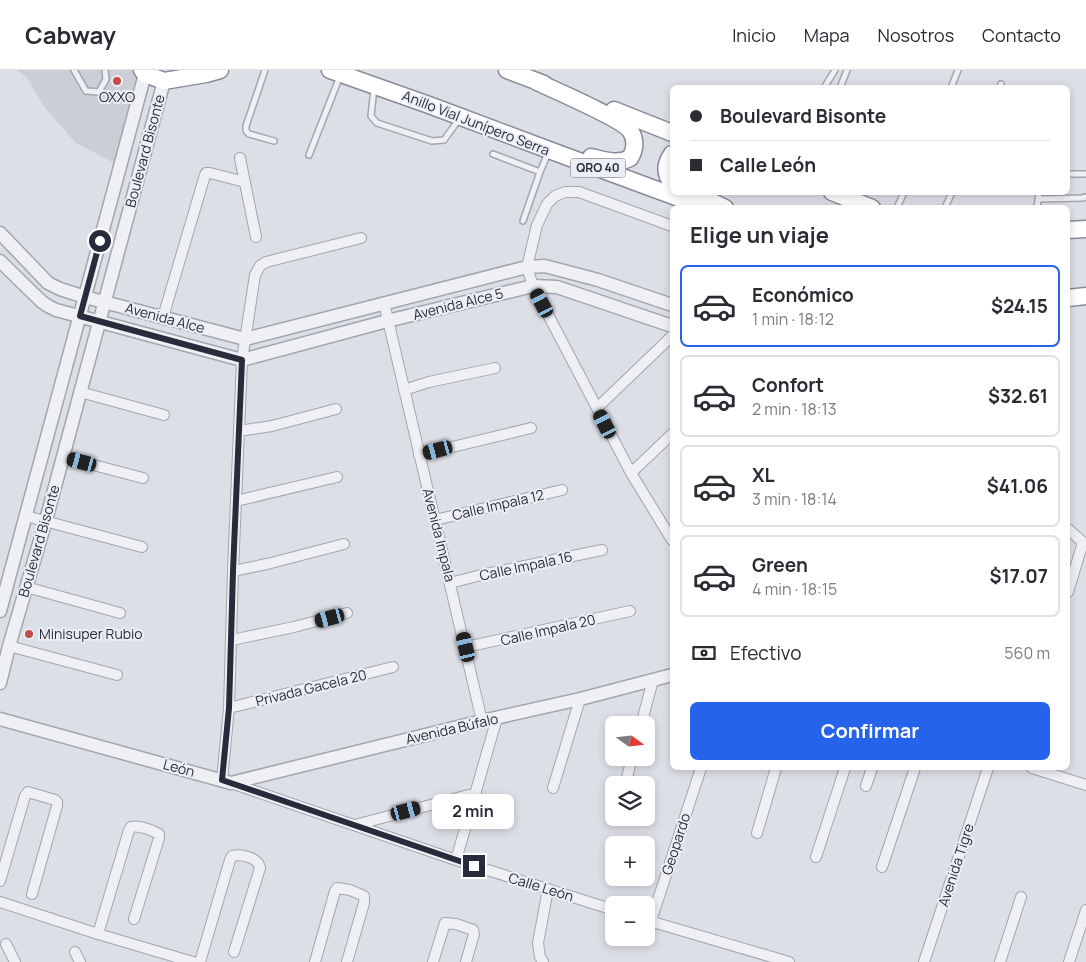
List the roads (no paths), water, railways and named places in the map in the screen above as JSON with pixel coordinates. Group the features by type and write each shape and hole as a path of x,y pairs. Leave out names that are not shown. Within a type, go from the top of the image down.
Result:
{"highway":[{"path":"143,72 164,81 220,70"},
{"path":"506,70 670,131"},
{"name":"Anillo Vial Junípero Serra","path":"336,72 374,84 670,195"},
{"path":"490,128 608,161 625,161 630,158 633,153 634,141 631,131 626,126 535,81"},
{"path":"670,157 666,162 665,171 670,180"},
{"name":"Anillo Vial Junípero Serra","path":"671,195 698,205"},
{"path":"697,195 719,205"},
{"path":"840,195 864,205"},
{"path":"1070,230 1086,229"}],"street":[{"name":"Boulevard Bisonte","path":"0,611 126,143 143,72"},
{"name":"Boulevard Bisonte","path":"0,683 46,520 164,81"},
{"path":"126,143 146,147"},
{"path":"240,158 256,237"},
{"path":"163,317 206,173 244,182"},
{"path":"670,225 579,192 565,192 555,196 548,204 537,224 527,267 533,286 631,473 670,532"},
{"name":"Avenida Alce","path":"0,233 54,287 85,297 245,339"},
{"path":"227,782 242,360 255,275 260,266 266,262 362,238"},
{"name":"Avenida Alce","path":"0,261 24,286 48,306 56,310 242,360"},
{"name":"Avenida Alce 5","path":"245,339 527,267 545,266 598,280 670,305"},
{"name":"Avenida Alce 5","path":"242,360 387,321 533,286 557,287 670,325"},
{"name":"Avenida Impala","path":"384,303 482,721"},
{"path":"597,408 670,338"},
{"path":"404,390 429,382 495,368"},
{"path":"80,392 164,415"},
{"path":"239,431 272,426 336,409"},
{"path":"419,455 531,428"},
{"path":"631,473 670,436"},
{"path":"63,457 143,478"},
{"path":"236,501 337,476"},
{"name":"Calle Impala 12","path":"435,520 562,490"},
{"path":"26,516 142,547"},
{"path":"1070,531 1084,543 1070,586"},
{"path":"233,571 344,544"},
{"name":"Calle Impala 16","path":"450,583 602,550"},
{"path":"26,587 120,613"},
{"name":"Calle Impala 20","path":"466,647 630,611"},
{"path":"232,640 294,627 347,613"},
{"path":"9,646 117,675"},
{"name":"Privada Gacela 20","path":"229,708 393,667"},
{"name":"Avenida Búfalo","path":"227,782 580,699 670,676"},
{"path":"643,716 653,680"},
{"path":"553,788 580,699"},
{"path":"456,860 497,718"},
{"name":"León","path":"0,719 227,782 355,825"},
{"name":"Geopardo","path":"655,903 700,770"},
{"path":"757,833 775,770"},
{"path":"816,857 844,770"},
{"path":"866,786 871,770"},
{"path":"882,867 915,770"},
{"name":"Avenida Tigre","path":"924,962 987,770"},
{"path":"1038,770 1086,785"},
{"path":"0,881 25,796 28,792 55,800 57,806 32,894"},
{"path":"355,825 476,793"},
{"name":"Calle León","path":"355,825 456,860 605,907"},
{"path":"98,934 129,830 134,826 154,831 159,834 160,838 134,919"},
{"path":"200,962 230,860 232,856 237,855 255,860 260,868 234,952"},
{"path":"315,962 337,888 350,890 364,896 364,903 347,962"},
{"path":"543,962 540,957 538,943 548,889"},
{"path":"1000,962 1021,897"},
{"path":"2,904 193,962"},
{"path":"1069,962 1086,910"},
{"path":"433,962 445,922 473,930 474,934 466,962"},
{"path":"655,923 789,962"},
{"path":"6,944 15,962"},
{"path":"75,952 80,962"}],"lane":[{"path":"74,70 86,91 99,92 106,79 105,70"},
{"path":"266,70 246,126 246,131 249,134 274,141"},
{"path":"826,85 835,70"},
{"path":"841,85 847,70"},
{"path":"952,85 958,70"},
{"path":"309,155 336,72"},
{"path":"374,84 371,116 377,123 432,141 444,140 461,116"},
{"path":"523,221 549,150"},
{"path":"493,154 540,172"},
{"path":"1070,174 1086,174"},
{"path":"1038,196 1086,197"}],"place":[{"name":"OXXO","path":"117,81"},
{"name":"Minisuper Rubio","path":"29,634"}]}
